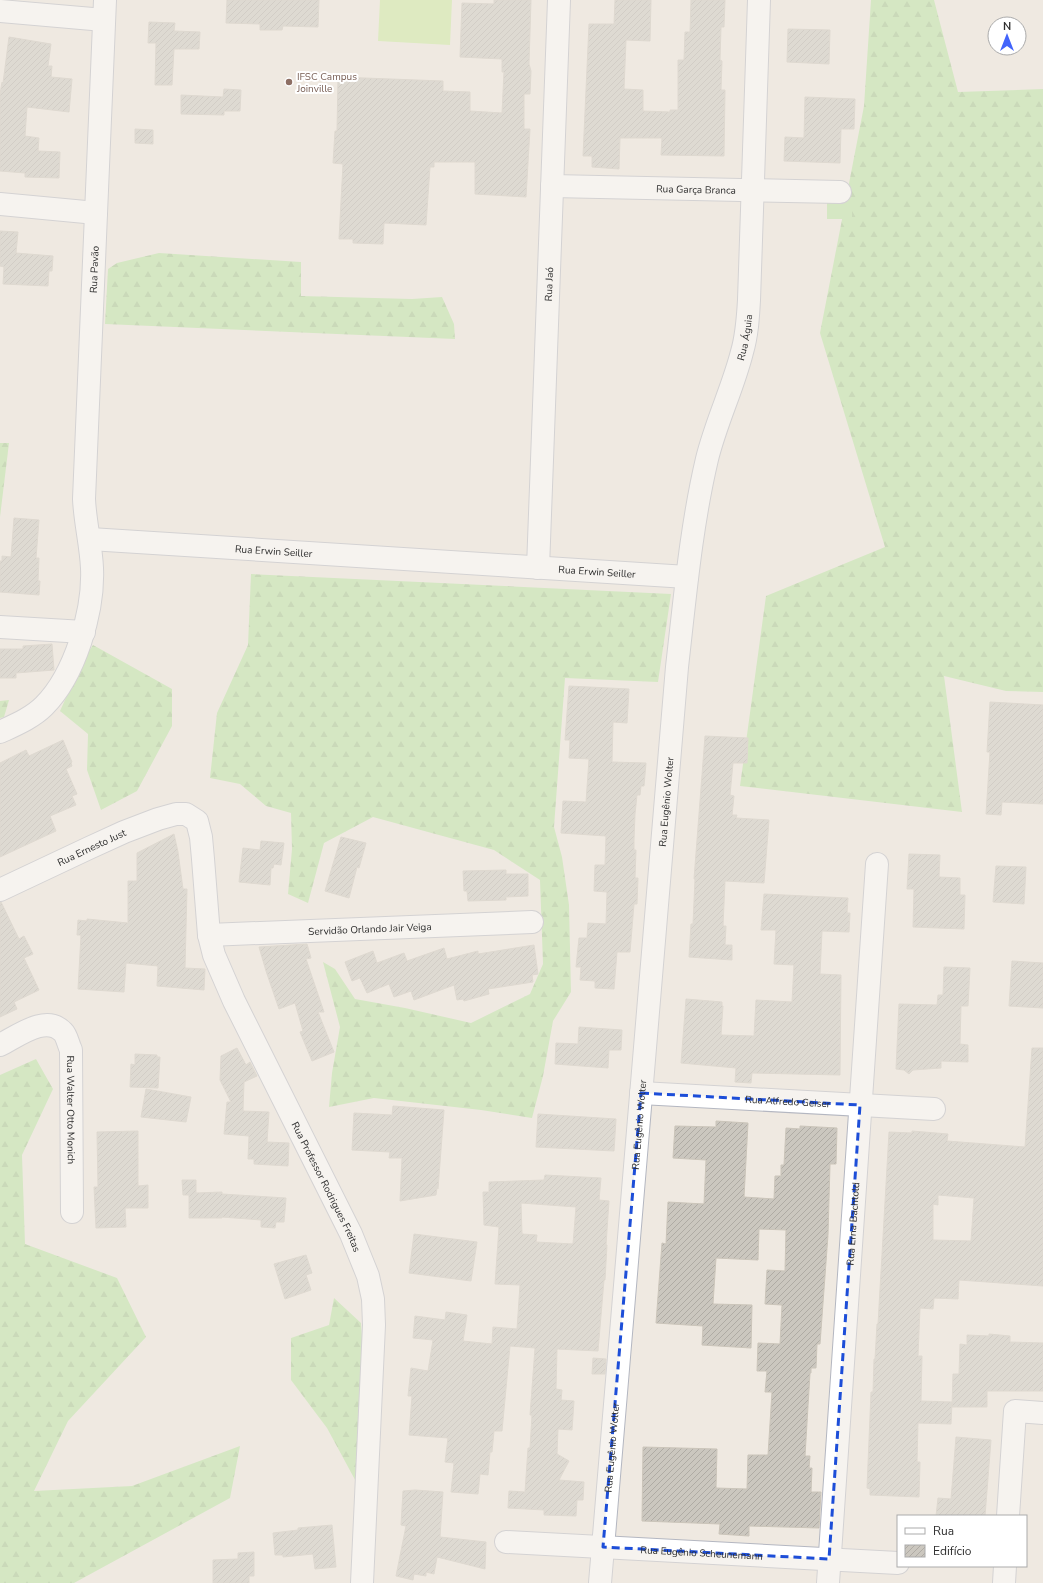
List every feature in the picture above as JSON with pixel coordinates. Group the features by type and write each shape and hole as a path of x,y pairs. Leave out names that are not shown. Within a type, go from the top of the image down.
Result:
{"street":[{"name":"Rua Jaó","path":"538,568 559,0"},
{"name":"Rua Águia","path":"677,667 687,578 698,502 707,458 743,351 747,328 759,0"},
{"path":"0,11 104,10"},
{"name":"Rua Pavão","path":"90,539 85,516 84,499 104,10"},
{"name":"Rua Garça Branca","path":"552,186 840,192"},
{"path":"0,204 96,212"},
{"path":"0,732 32,716 44,706 65,676 84,632 91,603 93,587 90,539"},
{"name":"Rua Erwin Seiller","path":"90,539 687,578"},
{"path":"0,627 84,632"},
{"name":"Rua Eugênio Wolter","path":"600,1583 677,667"},
{"name":"Rua Ernesto Just","path":"0,890 124,832 158,819 176,814 186,814"},
{"name":"Rua Professor Rodrigues Freitas","path":"186,814 197,821 201,838 209,935 214,955 234,1001 352,1234 368,1276 373,1299 374,1325 362,1583"},
{"name":"Rua Erna Bachtold","path":"828,1583 877,864"},
{"name":"Servidão Orlando Jair Veiga","path":"209,935 532,922"},
{"name":"Rua Walter Otto Monich","path":"0,1045 42,1025 54,1025 64,1033 71,1050 72,1212"},
{"name":"Rua Alfredo Geiser","path":"641,1093 934,1109"},
{"path":"1008,1515 1015,1410 1043,1413"},
{"name":"Rua Eugênio Scheunemann","path":"506,1542 897,1563"},
{"path":"1004,1583 1005,1567"}],"highlighted area":[{"path":"641,1093 860,1105 829,1559 603,1547"}],"green space":[{"path":"380,0 452,0 450,45 378,41"},
{"path":"871,0 934,0 958,92 1043,89 1043,692 1006,691 944,676 962,812 740,786 766,596 885,547 820,333 864,106"},
{"path":"827,202 852,202 852,219 827,219"},
{"path":"159,253 301,262 301,296 412,299 442,297 454,324 455,339 105,324 108,269 117,263"},
{"path":"0,443 9,443 0,517"},
{"path":"251,574 671,594 658,682 565,678 554,827 562,857 569,905 571,992 553,1021 543,1076 532,1118 481,1110 374,1098 329,1107 332,1073 340,1027 323,962 335,969 355,999 405,1008 471,1023 530,994 543,964 540,880 494,850 373,817 324,843 308,903 288,894 292,849 291,813 266,806 240,784 210,778 217,713 248,645"},
{"path":"93,645 172,689 172,726 137,791 101,810 87,770 88,734 60,711 83,660"},
{"path":"9,700 4,717 0,718 0,701"},
{"path":"36,1059 53,1089 22,1155 25,1244 117,1278 146,1337 68,1421 34,1491 132,1486 240,1446 230,1498 74,1583 0,1583 0,1075"},
{"path":"334,1298 361,1323 364,1369 360,1489 327,1428 291,1380 291,1338 329,1325"}],"building":[{"path":"227,0 319,0 318,27 283,26 282,30 260,30 260,24 226,23"},
{"path":"494,0 531,0 529,64 531,71 530,94 524,94 524,129 530,129 526,197 475,194 475,162 434,162 434,167 430,167 426,225 384,223 383,244 353,243 353,239 339,239 343,164 333,163 335,131 337,131 338,77 443,81 443,91 470,92 470,111 502,113 504,72 502,72 502,59 460,57 462,3 494,4"},
{"path":"615,0 651,0 650,41 626,40 624,89 643,90 643,111 670,112 670,110 678,110 678,60 684,60 685,32 690,32 691,0 725,0 724,27 721,27 720,60 722,61 721,90 725,90 724,156 661,155 662,138 620,138 619,169 592,167 592,156 583,156 589,24 614,24"},
{"path":"149,22 175,23 174,31 200,32 199,49 174,49 172,85 155,85 156,43 148,43"},
{"path":"788,29 830,30 829,64 787,62"},
{"path":"9,37 51,44 48,66 52,66 51,77 72,79 69,112 27,107 25,136 39,138 38,151 60,152 59,178 25,177 25,173 0,171 0,94 2,82 3,83"},
{"path":"224,89 241,90 240,111 224,111 224,115 181,114 181,95 223,97"},
{"path":"805,97 855,99 854,129 841,129 840,163 784,161 785,137 804,138"},
{"path":"135,129 153,130 153,144 135,143"},
{"path":"0,231 18,232 16,253 53,256 52,271 49,271 48,286 3,284 4,267 0,266"},
{"path":"14,518 39,520 36,558 39,558 39,595 0,592 0,561 2,561 2,556 11,557"},
{"path":"52,644 54,670 16,673 16,678 0,678 0,649 23,649 23,646"},
{"path":"569,686 629,689 627,723 613,722 612,762 646,763 644,786 641,786 640,795 637,795 635,814 634,850 636,850 635,878 638,878 637,904 634,904 630,952 617,952 614,989 595,988 595,981 580,980 581,967 576,967 579,938 587,938 588,923 606,924 607,892 594,891 595,865 605,865 606,836 561,833 563,801 586,802 589,759 569,758 570,740 565,740"},
{"path":"990,702 1043,705 1043,804 1002,802 1001,815 986,814 990,752 987,752"},
{"path":"705,736 748,738 747,763 733,763 730,795 734,796 732,815 737,815 736,818 769,820 764,883 725,881 723,926 726,926 725,945 732,945 732,960 689,957 691,924 693,924 694,879"},
{"path":"63,740 72,762 72,766 66,769 77,794 72,796 76,805 50,816 56,831 0,857 0,763 26,750 29,756"},
{"path":"174,834 183,889 187,889 185,968 205,969 204,990 157,986 158,966 126,963 124,992 78,989 81,935 77,935 78,920 87,921 87,919 128,923 128,881 137,881 137,853"},
{"path":"341,837 366,843 359,868 357,867 349,898 325,891"},
{"path":"261,841 284,843 281,865 274,864 273,868 271,868 270,885 239,882 243,848 260,850"},
{"path":"909,854 940,855 939,877 960,878 960,895 965,895 964,929 913,927 914,889 907,889"},
{"path":"996,866 1026,867 1024,904 993,902"},
{"path":"506,870 506,874 528,874 528,896 506,897 506,900 468,901 467,891 464,891 463,871"},
{"path":"764,894 848,898 847,913 850,913 849,932 822,931 820,974 841,975 840,1075 752,1073 751,1083 735,1082 736,1068 681,1063 686,999 722,1002 721,1035 754,1036 756,1000 792,1002 794,965 774,964 776,930 761,930"},
{"path":"0,902 19,939 24,936 33,954 24,958 39,990 14,1002 17,1009 0,1017"},
{"path":"307,944 311,958 306,959 324,1012 318,1012 334,1052 312,1061 300,1032 303,1031 295,1003 279,1009 259,947"},
{"path":"534,945 538,974 532,975 533,982 488,989 489,994 464,1001 463,999 457,1000 454,985 414,1000 411,991 394,997 389,984 367,993 360,978 352,981 345,962 373,951 377,963 404,953 407,961 444,948 447,959 478,951 478,954"},
{"path":"1012,961 1043,963 1043,1008 1009,1006"},
{"path":"944,967 970,968 968,1006 961,1006 960,1044 968,1045 968,1062 941,1061 941,1068 913,1070 909,1074 904,1070 896,1069 899,1004 937,1005 938,995 943,995"},
{"path":"579,1027 622,1030 621,1050 609,1050 608,1068 555,1064 556,1043 578,1044"},
{"path":"237,1048 246,1065 250,1062 257,1076 244,1082 243,1111 269,1112 267,1142 289,1143 288,1166 254,1164 254,1159 248,1159 249,1136 224,1134 227,1102 231,1102 220,1080 221,1056"},
{"path":"1032,1048 1043,1048 1043,1286 959,1280 958,1299 934,1298 933,1309 920,1308 918,1356 922,1356 921,1401 952,1402 951,1424 918,1423 917,1462 920,1462 919,1497 870,1495 870,1489 867,1488 871,1392 873,1392 874,1359 878,1324 889,1132 912,1133 912,1131 948,1134 947,1141 1025,1147","holes":["938,1195 974,1198 971,1241 933,1240 933,1204 938,1205"]},
{"path":"135,1054 157,1055 157,1057 160,1057 158,1088 130,1087 131,1064 135,1065"},
{"path":"146,1089 191,1097 186,1122 141,1117"},
{"path":"393,1106 444,1110 438,1189 437,1188 436,1195 400,1201 402,1158 389,1158 390,1152 352,1150 354,1113 392,1115"},
{"path":"538,1114 616,1119 614,1151 536,1147"},
{"path":"716,1121 748,1123 744,1197 774,1199 775,1176 781,1176 781,1165 784,1165 786,1128 800,1129 800,1126 837,1128 836,1164 830,1164 828,1235 820,1344 817,1344 816,1368 811,1368 810,1373 805,1456 810,1456 809,1468 812,1468 811,1492 821,1492 819,1528 749,1526 749,1536 719,1534 720,1524 642,1521 643,1447 717,1449 716,1488 747,1489 748,1455 768,1455 772,1392 765,1392 767,1371 757,1371 758,1343 780,1344 782,1305 765,1304 767,1270 785,1271 786,1230 759,1229 758,1260 716,1258 713,1304 752,1305 751,1348 702,1345 703,1326 656,1323 662,1243 666,1244 668,1202 704,1204 706,1160 673,1158 675,1126 716,1127"},
{"path":"138,1131 138,1186 148,1185 148,1208 125,1208 126,1227 96,1228 94,1187 98,1187 97,1132"},
{"path":"545,1175 601,1178 599,1200 609,1201 605,1280 598,1351 557,1349 556,1389 562,1390 561,1400 574,1401 572,1430 558,1429 557,1454 569,1461 559,1480 584,1482 583,1500 577,1500 576,1516 544,1515 544,1510 508,1508 509,1491 525,1492 528,1448 530,1448 532,1415 530,1415 535,1348 510,1346 502,1431 494,1431 488,1475 480,1474 478,1494 451,1492 454,1463 445,1462 448,1438 409,1435 412,1396 408,1396 411,1368 428,1371 433,1340 413,1338 415,1316 445,1320 446,1312 467,1315 463,1341 492,1344 493,1327 517,1329 520,1285 495,1284 499,1227 484,1225 483,1192 489,1192 489,1182 544,1180","holes":["521,1203 576,1207 573,1244 536,1242 537,1235 522,1234"]},
{"path":"182,1180 196,1180 196,1193 222,1192 222,1194 286,1198 284,1222 276,1222 275,1228 261,1227 261,1220 222,1217 189,1218 189,1195 183,1195"},
{"path":"414,1234 477,1242 471,1281 409,1273"},
{"path":"306,1255 312,1273 306,1275 311,1290 285,1299 274,1264"},
{"path":"989,1334 1010,1336 1010,1342 1043,1343 1043,1391 987,1391 987,1407 952,1407 953,1374 959,1374 960,1344 967,1345 967,1335 989,1336"},
{"path":"593,1358 606,1359 605,1374 592,1374"},
{"path":"956,1437 991,1440 985,1515 936,1515 938,1498 951,1499"},
{"path":"415,1490 443,1492 440,1537 486,1542 485,1569 437,1557 434,1574 426,1572 426,1576 414,1574 413,1580 396,1576 406,1526 401,1525 403,1491"},
{"path":"332,1525 336,1567 315,1569 313,1554 283,1557 283,1555 275,1555 273,1533 298,1530 298,1528"},
{"path":"254,1552 254,1576 249,1576 249,1583 213,1583 213,1560 238,1559 238,1553"}],"place":[{"name":"IFSC Campus Joinville","path":"289,82"}]}
